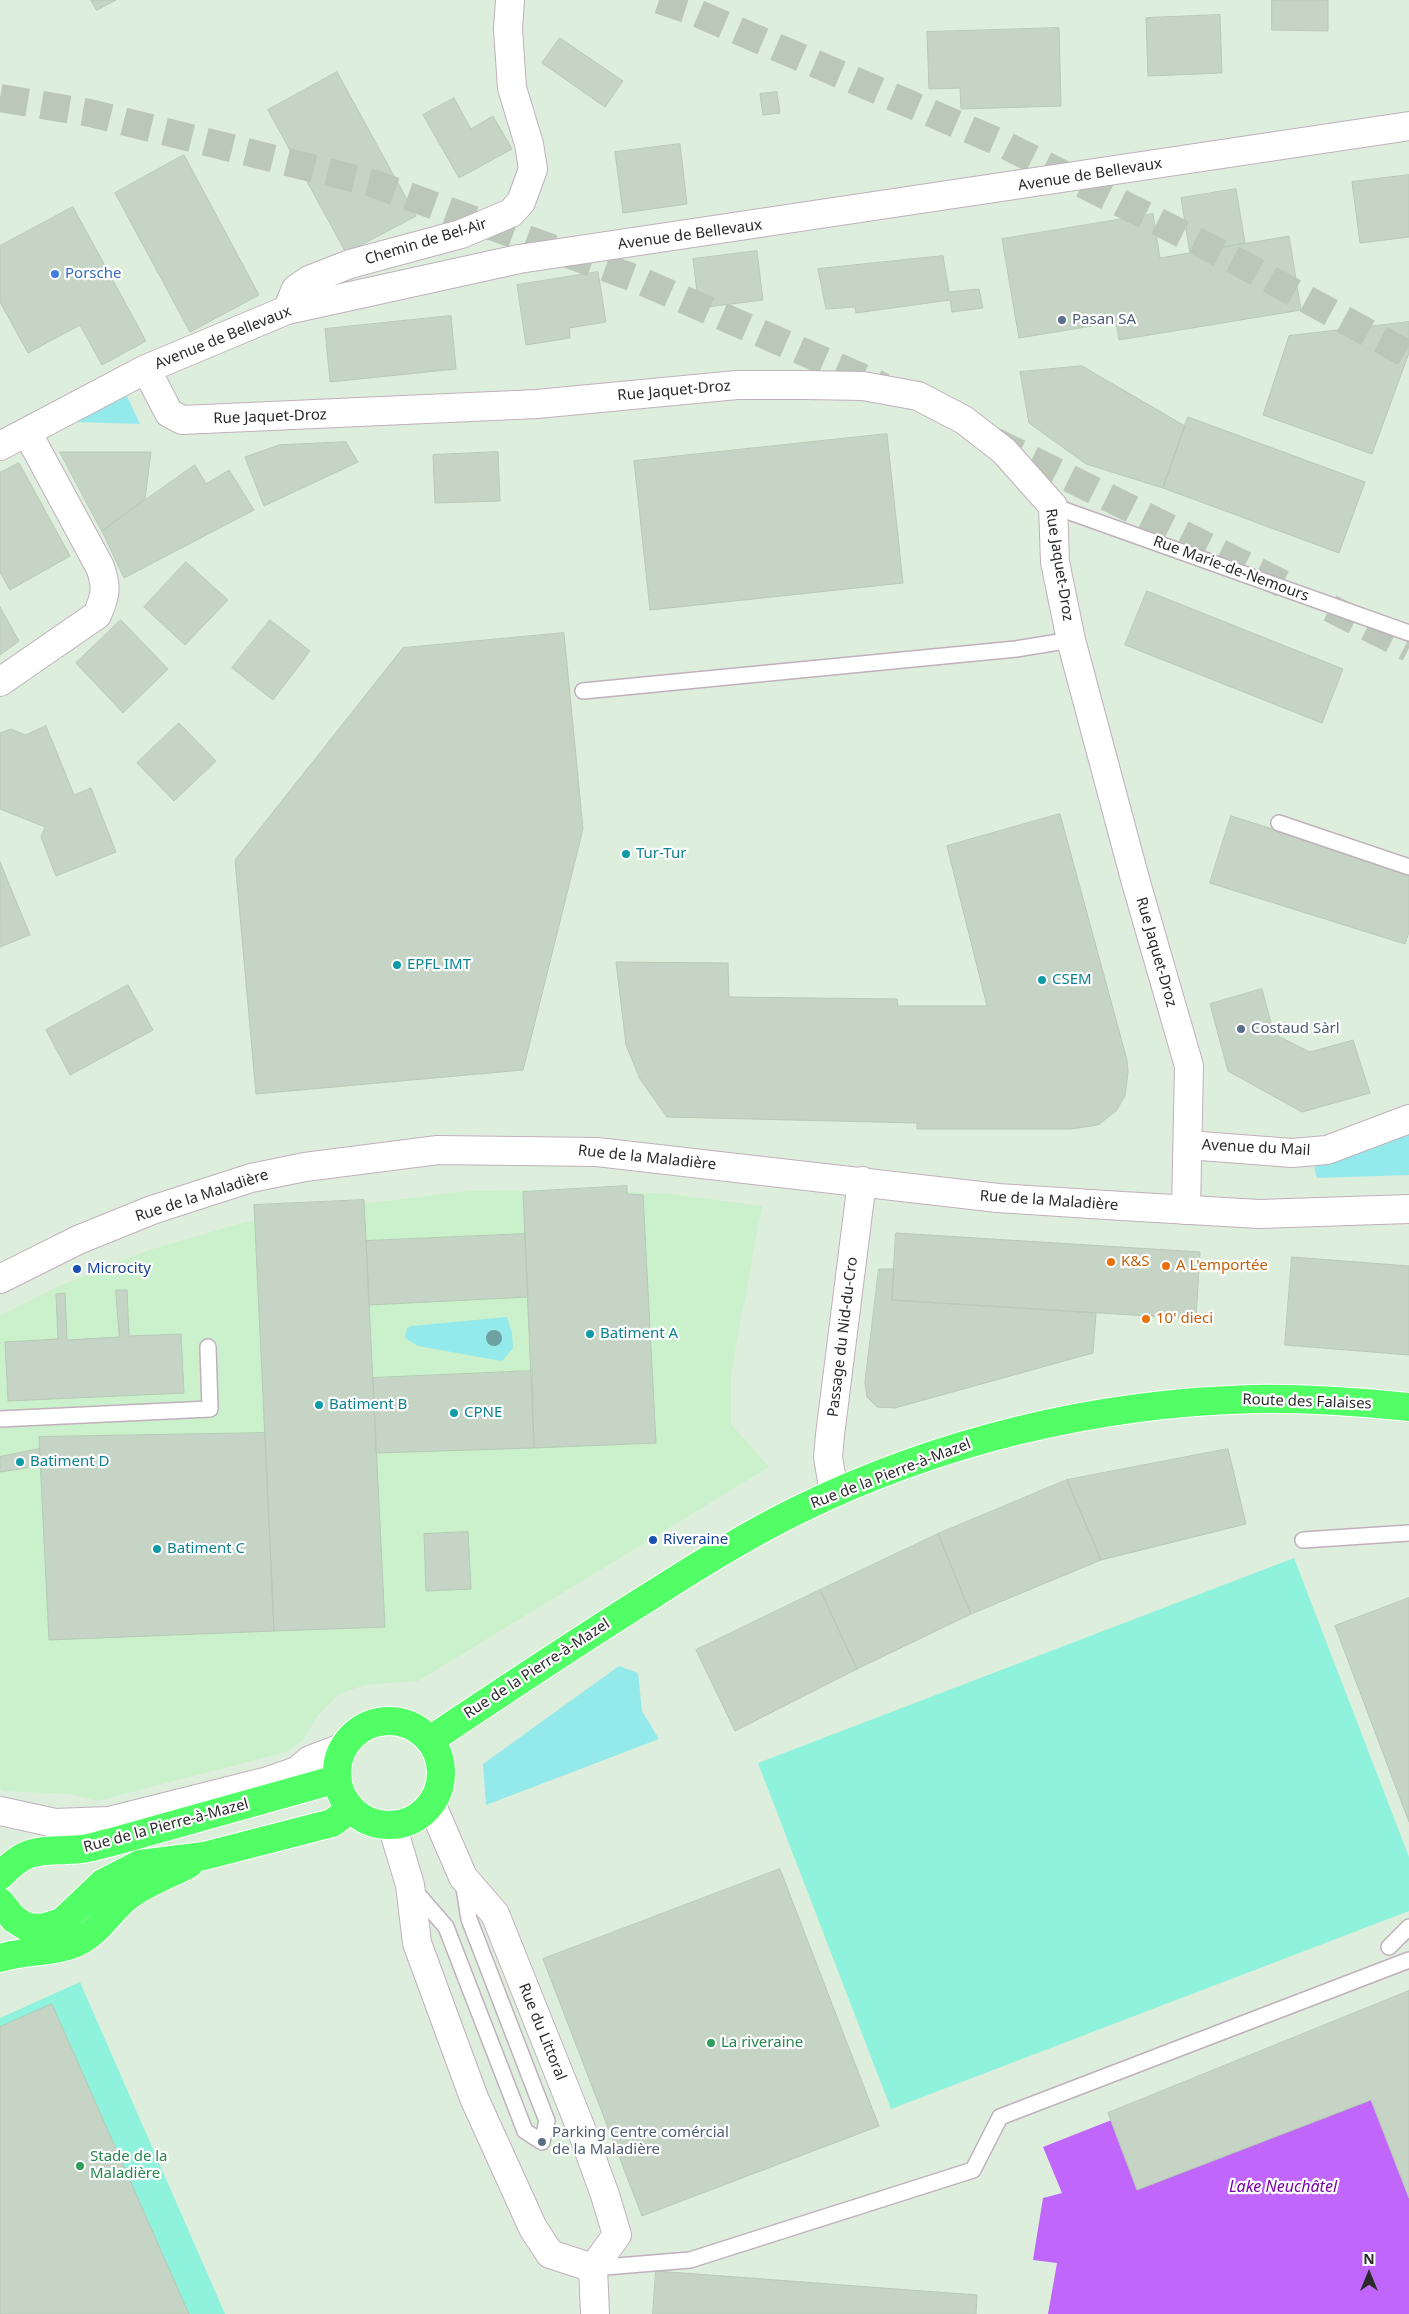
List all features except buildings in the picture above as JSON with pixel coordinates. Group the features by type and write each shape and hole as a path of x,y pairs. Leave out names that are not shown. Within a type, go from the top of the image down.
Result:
{"main road":[{"name":"Route des Falaises","path":"1204,1401 1307,1400 1409,1407"},
{"name":"Rue de la Pierre-à-Mazel","path":"430,1740 711,1558 795,1511 834,1493 937,1454 1003,1434 1072,1418 1137,1408 1204,1401"},
{"path":"391,1721 405,1723 417,1729 430,1740 440,1763 441,1777 438,1791 431,1803 413,1819 392,1825 377,1824 363,1818 351,1809 342,1795 337,1779 339,1757 352,1736 364,1728 391,1721"},
{"name":"Rue de la Pierre-à-Mazel","path":"0,1876 25,1855 42,1850 82,1849 337,1779"},
{"name":"Rue de la Pierre-à-Mazel","path":"0,1902 14,1919 27,1927 42,1928 62,1922 103,1884 121,1872 140,1864 204,1856 332,1823 351,1809"},
{"name":"Rue de la Pierre-à-Mazel","path":"0,1958 20,1952 61,1948 77,1943 93,1932 131,1894 204,1856"}],"street":[{"name":"Chemin de Bel-Air","path":"287,310 296,289 309,280 350,264 461,234 511,213 521,202 533,170 529,144 512,88 508,29 510,0"},
{"name":"Avenue de Bellevaux","path":"0,446 146,369 287,310 519,260 1409,126"},
{"name":"Rue Jaquet-Droz","path":"146,369 169,413 182,420 537,404 736,385 864,386 918,396 964,420 1004,451 1053,506 1055,562 1071,640 1135,879 1189,1066 1186,1210"},
{"path":"0,682 98,615 104,600 106,583 100,566 27,432"},
{"name":"Avenue du Mail","path":"1188,1145 1292,1153 1328,1150 1409,1119"},
{"name":"Rue de la Maladière","path":"0,1279 78,1240 152,1210 251,1178 305,1167 438,1150 597,1152 998,1198 1186,1210 1259,1214 1409,1209"},
{"name":"Passage du Nid-du-Cro","path":"834,1493 828,1457 862,1181"},
{"name":"Rue de la Pierre-à-Mazel","path":"1,1812 55,1823 109,1821 236,1790 297,1771 310,1760 344,1747"},
{"path":"153,1831 236,1790"},
{"name":"Rue du Littoral","path":"431,1803 463,1877 495,1914 580,2126 605,2195 617,2235 593,2268"},
{"path":"392,1825 410,1885 417,1943 474,2098 533,2228 550,2254 593,2268 595,2314"}],"lane":[{"name":"Rue Marie-de-Nemours","path":"1053,506 1409,632"},
{"name":"Rue Jaquet-Droz","path":"583,691 1016,649 1071,640"},
{"path":"1279,823 1409,867"},
{"path":"0,1419 210,1409 208,1347"},
{"path":"1303,1540 1409,1533"},
{"path":"410,1885 446,1927 525,2131 542,2142 547,2121 469,1919 463,1877"},
{"path":"1390,1947 1409,1927"},
{"path":"593,2268 690,2260 973,2170 1000,2117 1409,1960"}],"shaded area":[{"path":"127,396 140,424 75,422"},
{"path":"1409,1128 1409,1175 1317,1178 1314,1167 1344,1157"},
{"path":"582,1190 671,1194 762,1206 731,1374 731,1424 769,1467 418,1681 365,1685 339,1694 317,1716 305,1738 286,1752 97,1801 70,1794 3,1791 0,1788 0,1316 59,1286 146,1251 242,1223 316,1210 466,1191"},
{"path":"507,1317 512,1333 513,1348 502,1361 418,1346 405,1338 407,1328 412,1326"},
{"path":"1294,1558 1409,1857 1409,1911 891,2109 758,1763"},
{"path":"619,1666 638,1673 642,1711 659,1739 486,1805 483,1764"},
{"name":"Stade de la Maladière","path":"80,1982 225,2314 0,2314 0,2018"}],"water":[{"name":"Lake Neuchâtel","path":"1409,2003 1409,2314 1048,2314 1057,2263 1033,2260 1043,2198 1062,2193 1043,2147"}],"tunnel":[{"path":"659,0 687,9 1003,144 1238,262 1409,355"},
{"path":"0,98 90,113 372,183 634,278 884,387"},
{"path":"994,441 1287,586"},
{"path":"1330,608 1409,648"}],"place":[{"name":"Porsche","path":"55,274"},
{"name":"Pasan SA","path":"1062,320"},
{"name":"Tur-Tur","path":"626,854"},
{"name":"EPFL IMT","path":"397,965"},
{"name":"CSEM","path":"1042,980"},
{"name":"Costaud Sàrl","path":"1241,1029"},
{"name":"K&S","path":"1111,1262"},
{"name":"A L'emportée","path":"1166,1266"},
{"name":"Microcity","path":"77,1269"},
{"name":"10' dieci","path":"1146,1319"},
{"name":"Batiment A","path":"590,1334"},
{"name":"Batiment B","path":"319,1405"},
{"name":"CPNE","path":"454,1413"},
{"name":"Batiment D","path":"20,1462"},
{"name":"Riveraine","path":"653,1540"},
{"name":"Batiment C","path":"157,1549"},
{"name":"La riveraine","path":"711,2043"},
{"name":"Parking Centre comércial de la Maladière","path":"542,2142"},
{"name":"Stade de la Maladière","path":"80,2166"}]}
